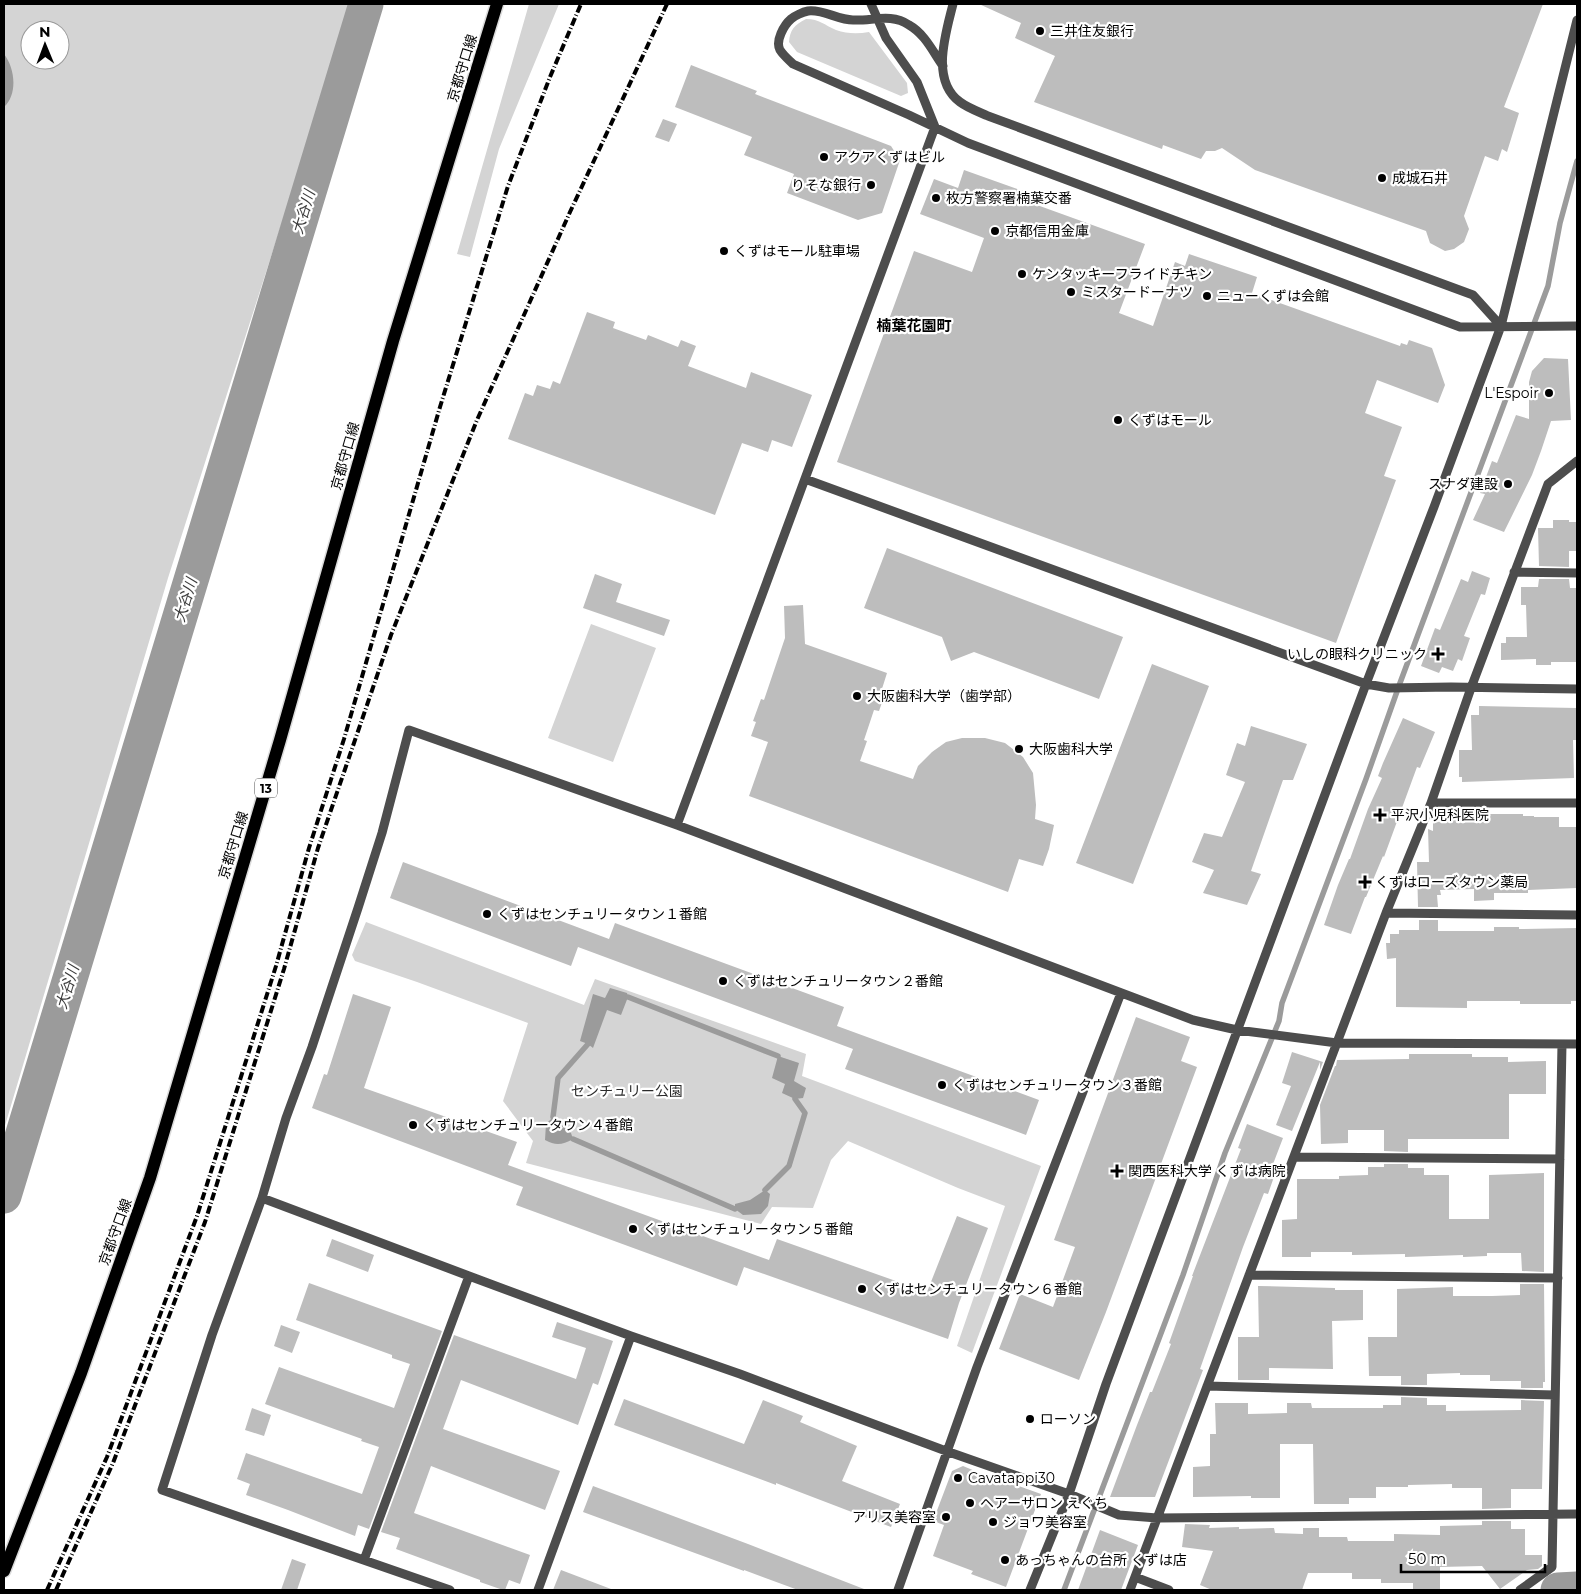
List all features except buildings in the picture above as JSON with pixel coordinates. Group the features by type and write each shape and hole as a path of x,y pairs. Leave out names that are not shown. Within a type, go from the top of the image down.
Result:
{"main road":[{"name":"京都守口線","path":"4,1570 81,1372 150,1178 280,740 393,341 497,4"}],"street":[{"path":"677,825 935,127 917,82 886,38 871,4"},
{"path":"953,4 944,41 943,66 949,88 959,101 978,112 1473,296 1500,326"},
{"path":"943,66 920,32 908,23 884,17 855,20 841,19 824,12 808,11 791,18 781,33 778,44 780,50 793,64 968,143 1460,327 1577,326"},
{"path":"1030,1590 1069,1494 1106,1384 1500,326 1577,20"},
{"path":"1130,1590 1386,913 1430,802 1548,484 1577,461"},
{"path":"805,479 1366,684 1389,688 1577,689"},
{"path":"1514,572 1577,573"},
{"path":"450,1590 162,1490 212,1335 262,1198 286,1118 312,1047 382,833 409,730 677,825 1193,1020 1237,1030 1337,1043 1577,1044"},
{"path":"1430,802 1577,803"},
{"path":"1386,913 1577,915"},
{"path":"898,1590 946,1451 1121,993"},
{"path":"1520,1590 1552,1568 1562,1044"},
{"path":"1294,1156 1560,1159"},
{"path":"262,1198 631,1336 1069,1494 1120,1515 1157,1518 1577,1514"},
{"path":"1249,1275 1558,1278"},
{"path":"364,1560 469,1276"},
{"path":"538,1590 631,1336"},
{"path":"1207,1386 1556,1395"},
{"path":"1135,1577 1169,1590"}],"green space":[{"path":"4,4 350,4 293,188 168,578 4,1129"},
{"path":"529,4 559,4 499,149 470,257 457,254"},
{"path":"806,19 818,21 844,32 869,32 907,83 908,93 901,96 797,52 789,42 790,34 798,23"},
{"path":"591,624 656,648 613,762 548,738"},
{"name":"センチュリー公園","path":"366,922 584,1005 595,979 806,1054 802,1076 1041,1166 972,1353 957,1346 1005,1206 848,1141 831,1160 813,1208 772,1207 761,1224 526,1163 533,1141 503,1101 528,1023 355,961 352,955"}],"shaded area":[{"path":"4,54 13,73 13,88 4,107"},
{"path":"610,988 627,993 628,997 621,1015 607,1010 593,1048 580,1041 593,994 605,998"},
{"path":"778,1056 799,1063 794,1081 806,1088 803,1098 795,1099 782,1093 785,1084 772,1078"},
{"path":"553,1117 571,1133 573,1139 559,1144 545,1140 546,1124"},
{"path":"765,1190 770,1194 768,1206 761,1214 743,1215 735,1209 735,1204 750,1200"}],"waterway":[{"name":"大谷川","path":"4,1196 366,4"},
{"path":"1064,1590 1183,1275 1225,1153 1279,1021 1282,1003 1548,286 1560,223 1577,161"},
{"path":"628,997 778,1056"},
{"path":"553,1117 558,1078 588,1044"},
{"path":"765,1190 789,1166 805,1113 795,1099"},
{"path":"573,1139 735,1209"},
{"path":"1558,1590 1577,1589"}],"railway":[{"path":"47,1590 107,1457 197,1216 276,966 309,848 344,739 440,407 508,186 550,77 581,4"},
{"path":"56,1590 113,1463 205,1222 284,969 318,848 391,635 477,420 570,212 667,4"}],"place":[{"name":"三井住友銀行","path":"1040,31"},
{"name":"アクアくずはビル","path":"824,157"},
{"name":"成城石井","path":"1382,178"},
{"name":"りそな銀行","path":"871,185"},
{"name":"枚方警察署楠葉交番","path":"936,198"},
{"name":"京都信用金庫","path":"995,231"},
{"name":"くずはモール駐車場","path":"724,251"},
{"name":"ケンタッキーフライドチキン","path":"1022,274"},
{"name":"ミスタードーナツ","path":"1071,292"},
{"name":"ニューくずは会館","path":"1207,296"},
{"name":"L'Espoir","path":"1549,393"},
{"name":"くずはモール","path":"1118,420"},
{"name":"スナダ建設","path":"1508,484"},
{"name":"いしの眼科クリニック","path":"1438,654"},
{"name":"大阪歯科大学（歯学部）","path":"857,696"},
{"name":"大阪歯科大学","path":"1019,749"},
{"name":"平沢小児科医院","path":"1380,815"},
{"name":"くずはローズタウン薬局","path":"1365,882"},
{"name":"くずはセンチュリータウン１番館","path":"487,914"},
{"name":"くずはセンチュリータウン２番館","path":"723,981"},
{"name":"くずはセンチュリータウン３番館","path":"942,1085"},
{"name":"くずはセンチュリータウン４番館","path":"413,1125"},
{"name":"関西医科大学 くずは病院","path":"1117,1171"},
{"name":"くずはセンチュリータウン５番館","path":"633,1229"},
{"name":"くずはセンチュリータウン６番館","path":"862,1289"},
{"name":"ローソン","path":"1030,1419"},
{"name":"Cavatappi30","path":"958,1478"},
{"name":"ヘアーサロン えぐち","path":"970,1503"},
{"name":"アリス美容室","path":"946,1517"},
{"name":"ジョワ美容室","path":"993,1522"},
{"name":"あっちゃんの台所 くずは店","path":"1005,1560"}],"district":[{"name":"楠葉花園町","path":"914,325"}]}
